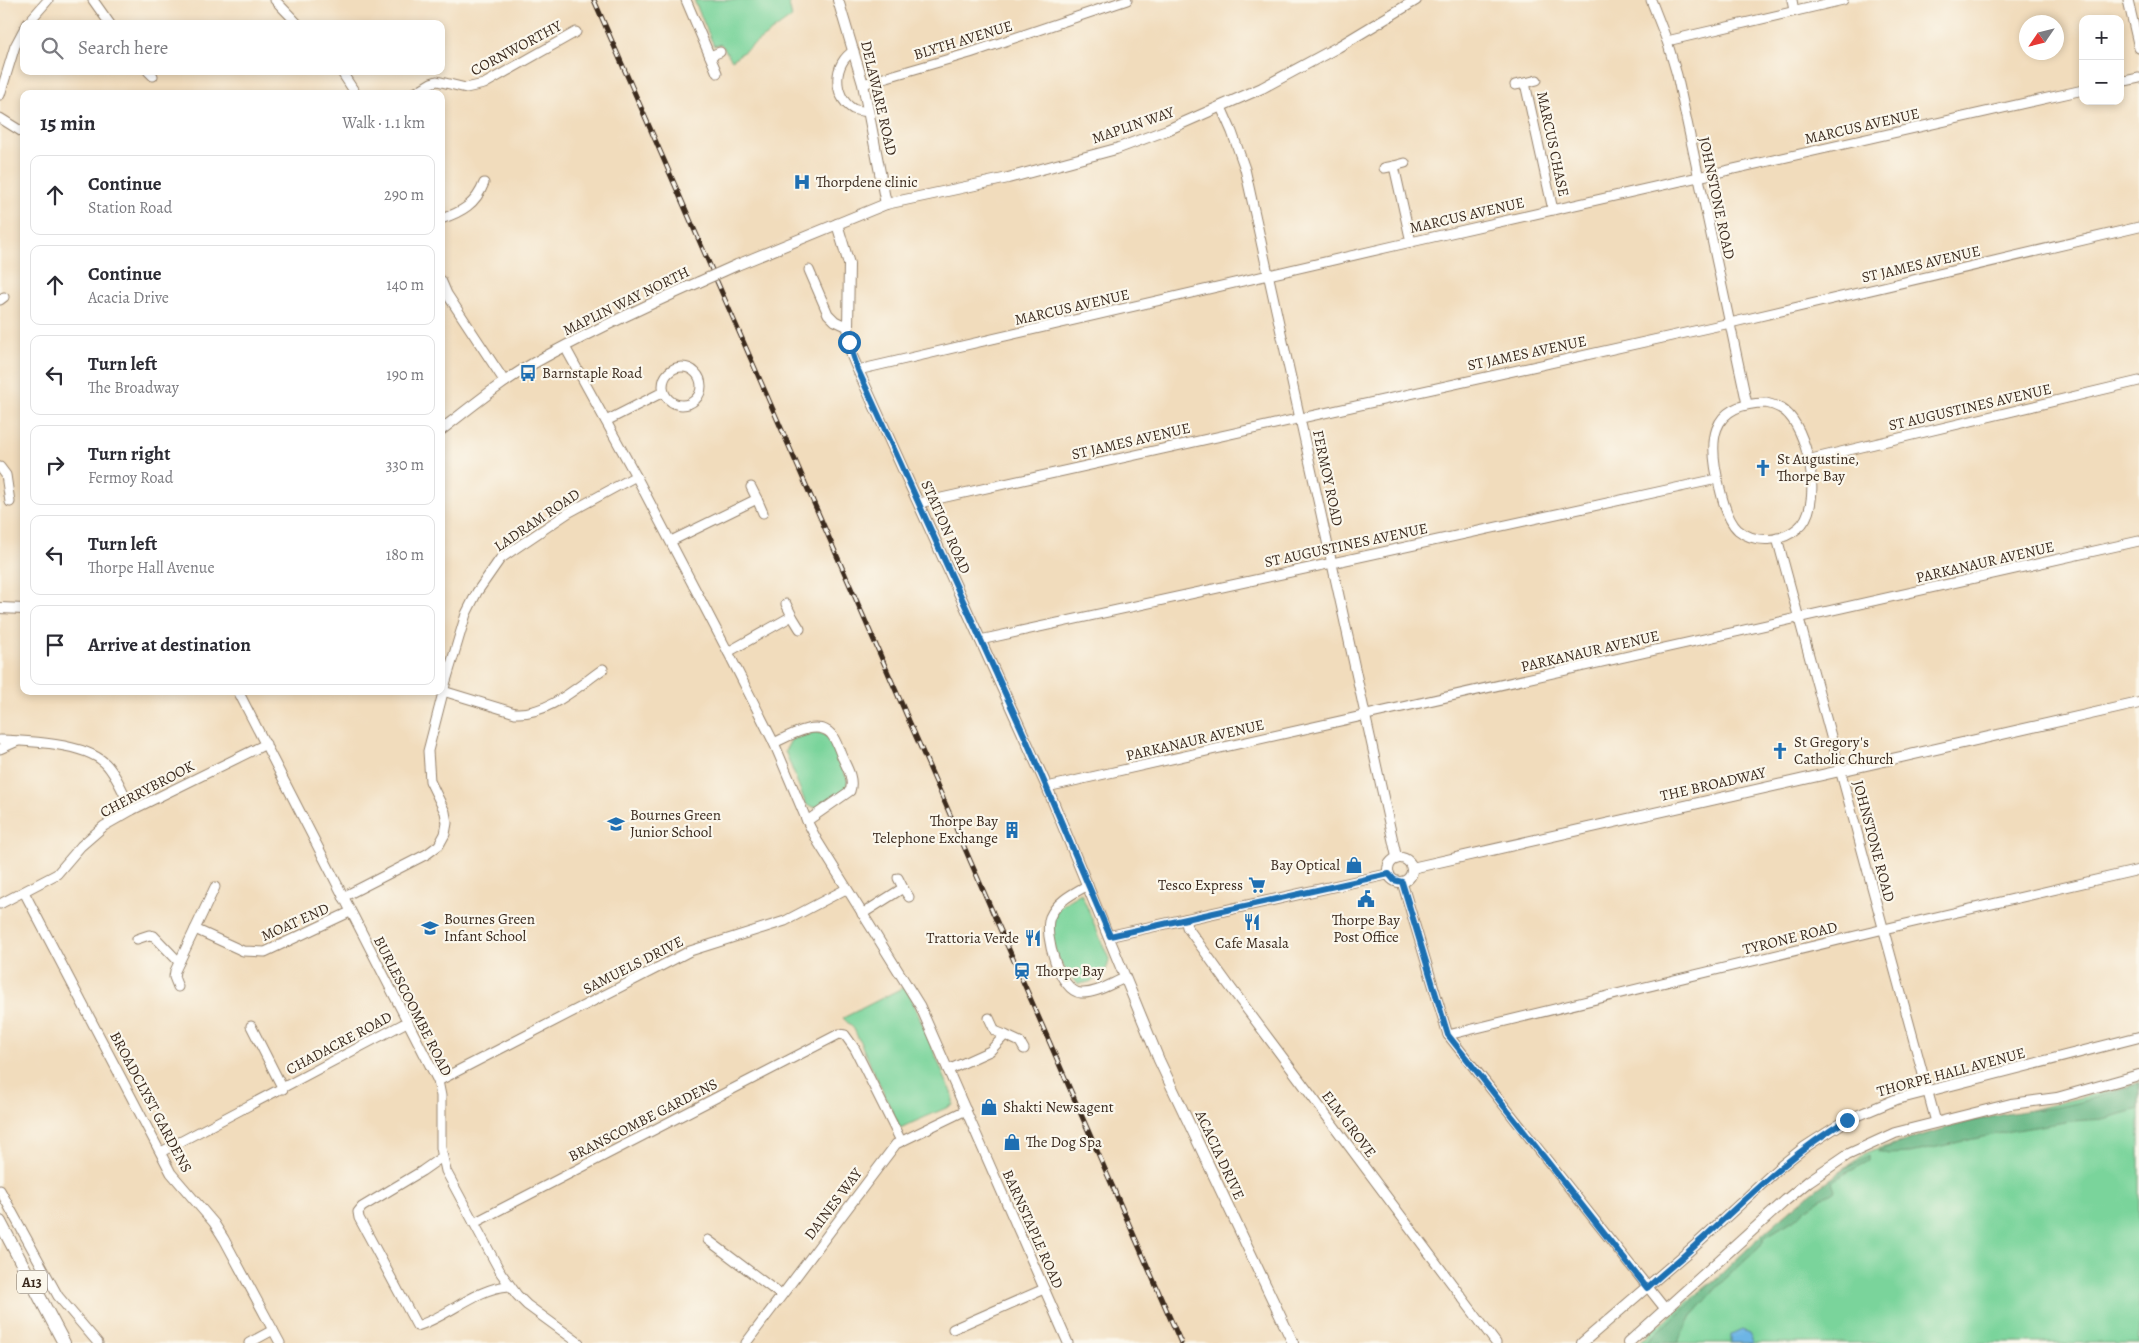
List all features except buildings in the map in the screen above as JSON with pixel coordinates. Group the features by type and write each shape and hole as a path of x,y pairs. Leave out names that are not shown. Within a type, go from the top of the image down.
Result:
{"main road":[{"name":"A13","path":"0,1222 64,1343"}],"street":[{"path":"30,20 48,0"},
{"path":"93,0 107,20"},
{"path":"275,0 294,20"},
{"path":"686,0 717,73"},
{"name":"DELAWARE ROAD","path":"838,0 863,84 886,204"},
{"name":"BLYTH AVENUE","path":"863,84 970,53 1104,4 1127,0"},
{"name":"MAPLIN WAY","path":"837,224 886,204 1008,178 1116,149 1221,107 1330,52 1416,0"},
{"name":"JOHNSTONE ROAD","path":"1650,0 1667,41 1677,76 1747,404"},
{"path":"1792,0 1794,11"},
{"path":"1667,41 1843,0"},
{"path":"2128,0 2139,48"},
{"name":"CORNWORTHY","path":"420,90 431,83 437,82 466,88 484,84 576,32"},
{"path":"0,95 15,46 20,37"},
{"path":"854,51 846,55 839,67 837,75 842,96 853,109 869,112"},
{"path":"710,56 720,52"},
{"path":"344,75 353,90"},
{"path":"2124,81 2139,78"},
{"name":"MARCUS CHASE","path":"1515,85 1537,80"},
{"name":"MARCUS CHASE","path":"1525,83 1553,210"},
{"name":"MARCUS AVENUE","path":"858,370 1698,176 2079,91"},
{"name":"FERMOY ROAD","path":"1221,107 1245,169 1397,859"},
{"path":"0,118 20,130"},
{"path":"1405,163 1389,167 1410,242"},
{"path":"445,218 454,215 471,204 478,197 484,183"},
{"name":"MAPLIN WAY NORTH","path":"445,427 505,382 534,363 699,282 837,224"},
{"name":"STATION ROAD","path":"837,224 850,264 848,327 852,356 1025,737"},
{"name":"ST JAMES AVENUE","path":"919,503 1730,323 2139,227"},
{"path":"808,270 828,314 835,321 848,327"},
{"path":"445,289 505,382"},
{"name":"BARNSTAPLE ROAD","path":"565,347 636,476 728,652 774,743 807,821 846,889 916,998 1068,1343"},
{"path":"679,367 692,369 700,379 701,391 696,401 686,406 674,404 663,392 664,379 668,373 679,367"},
{"name":"ST AUGUSTINES AVENUE","path":"1807,460 2139,381"},
{"path":"606,421 663,392"},
{"path":"1766,403 1776,405 1785,410 1795,423 1807,460 1812,500 1808,517 1794,531 1777,538 1758,539 1738,529 1728,514 1717,479 1713,450 1714,431 1730,410 1747,404 1766,403"},
{"path":"0,467 6,475 10,502"},
{"name":"LADRAM ROAD","path":"445,675 466,614 477,592 500,560 568,513 636,476"},
{"name":"ST AUGUSTINES AVENUE","path":"980,640 1717,479"},
{"path":"751,487 764,512"},
{"path":"670,541 757,500"},
{"name":"JOHNSTONE ROAD","path":"1777,538 1936,1122"},
{"name":"PARKANAUR AVENUE","path":"1047,787 2139,541"},
{"path":"786,604 800,630"},
{"path":"0,608 20,609"},
{"path":"728,652 792,616"},
{"path":"445,693 515,713 526,714 546,707 603,669"},
{"name":"BURLESCOOMBE ROAD","path":"240,695 438,1081 441,1096 442,1157 446,1170 509,1286 527,1304 579,1343"},
{"name":"LADRAM ROAD","path":"342,897 427,854 439,845 445,834 447,823 445,812 430,781 428,765 430,744 442,695"},
{"name":"THE BROADWAY","path":"1412,868 2139,703"},
{"path":"774,743 813,728 823,729 832,736 847,767 852,783 850,791 807,821"},
{"name":"ACACIA DRIVE","path":"1025,737 1189,1126 1293,1343"},
{"path":"0,740 20,740 78,750 97,757 112,772 132,810"},
{"path":"0,749 20,740"},
{"name":"CHERRYBROOK","path":"0,904 57,874 81,846 104,826 132,810 266,744"},
{"path":"1389,874 1391,863 1397,859 1408,861 1412,868 1411,875 1402,882"},
{"name":"TYRONE ROAD","path":"1448,1035 1884,929 2139,870"},
{"path":"1389,874 1394,880 1402,882"},
{"path":"1110,936 1389,874"},
{"path":"898,878 909,897"},
{"path":"1402,882 1448,1035 1666,1310"},
{"path":"1088,885 1068,896 1050,917 1048,941 1052,954 1067,985 1073,991 1082,993 1092,991 1125,978"},
{"path":"178,987 174,977 178,962 215,887"},
{"path":"862,914 903,888"},
{"name":"SAMUELS DRIVE","path":"438,1081 690,951 785,922 846,889"},
{"name":"BROADCLYST GARDENS","path":"24,892 171,1173 214,1223 224,1238 280,1343"},
{"name":"MOAT END","path":"195,929 243,951 265,952 350,912"},
{"name":"ELM GROVE","path":"1185,919 1187,928 1228,984 1496,1343"},
{"path":"137,939 154,936 178,962"},
{"path":"989,1018 995,1031 1020,1042 1024,1049"},
{"name":"CHADACRE ROAD","path":"161,1152 407,1022"},
{"name":"CHADACRE ROAD","path":"251,1026 283,1088"},
{"name":"BRANSCOMBE GARDENS","path":"474,1222 839,1034 845,1035 850,1040 901,1141"},
{"path":"948,1070 990,1051 1005,1035"},
{"name":"THORPE HALL AVENUE","path":"1582,1343 1698,1243 1780,1167 1841,1124 1868,1110 1897,1099 2139,1037"},
{"path":"1628,1343 1809,1181 1847,1155 1895,1133 2011,1104 2057,1098 2139,1075"},
{"name":"DAINES WAY","path":"746,1343 893,1148 901,1141 966,1110"},
{"path":"442,1157 362,1207 358,1212 359,1218 417,1326 493,1289 509,1286"},
{"path":"0,1190 58,1296 98,1343"},
{"path":"708,1240 781,1295"},
{"path":"953,1329 1044,1290"},
{"path":"249,1343 273,1330"}],"green space":[{"path":"694,0 788,0 792,17 732,60 721,44 714,46"},
{"path":"815,732 828,737 848,781 845,792 817,808 807,805 805,802 785,751 791,740"},
{"path":"1081,893 1109,959 1103,974 1089,982 1078,984 1065,970 1055,951 1051,930 1052,921 1060,906"},
{"path":"904,987 910,995 953,1097 953,1105 900,1128 854,1029 843,1018"},
{"path":"2139,1083 2139,1343 1638,1343 1731,1266 1818,1189 1867,1152"},
{"path":"2139,1084 2139,1109 2103,1119 2072,1121 2010,1131 1910,1153 1888,1154 1878,1151 1957,1125 1990,1117 2072,1104"},
{"path":"1869,1155 1869,1161 1832,1181 1835,1190 1806,1209 1797,1218 1765,1237 1761,1246 1723,1281 1692,1316 1677,1343 1644,1343 1672,1320 1780,1219 1837,1174"}],"water":[{"path":"1742,1330 1749,1333 1754,1343 1731,1343 1731,1335"}],"railway":[{"path":"594,0 1181,1343"}],"place":[{"name":"Thorpdene clinic","path":"802,182"},
{"name":"Barnstaple Road","path":"528,373"},
{"name":"St Augustine, Thorpe Bay","path":"1763,468"},
{"name":"St Gregory's Catholic Church","path":"1780,751"},
{"name":"Bournes Green Junior School","path":"616,824"},
{"name":"Thorpe Bay Telephone Exchange","path":"1012,830"},
{"name":"Bay Optical","path":"1354,865"},
{"name":"Tesco Express","path":"1257,885"},
{"name":"Thorpe Bay Post Office","path":"1366,899"},
{"name":"Cafe Masala","path":"1252,922"},
{"name":"Bournes Green Infant School","path":"430,928"},
{"name":"Trattoria Verde","path":"1033,938"},
{"name":"Thorpe Bay","path":"1022,971"},
{"name":"Shakti Newsagent","path":"989,1107"},
{"name":"The Dog Spa","path":"1012,1142"}],"route":[{"path":"849,342 858,370 1025,737 1110,936 1389,874 1397,882 1402,882 1448,1035 1647,1288 1780,1167 1828,1131 1847,1120"}]}
